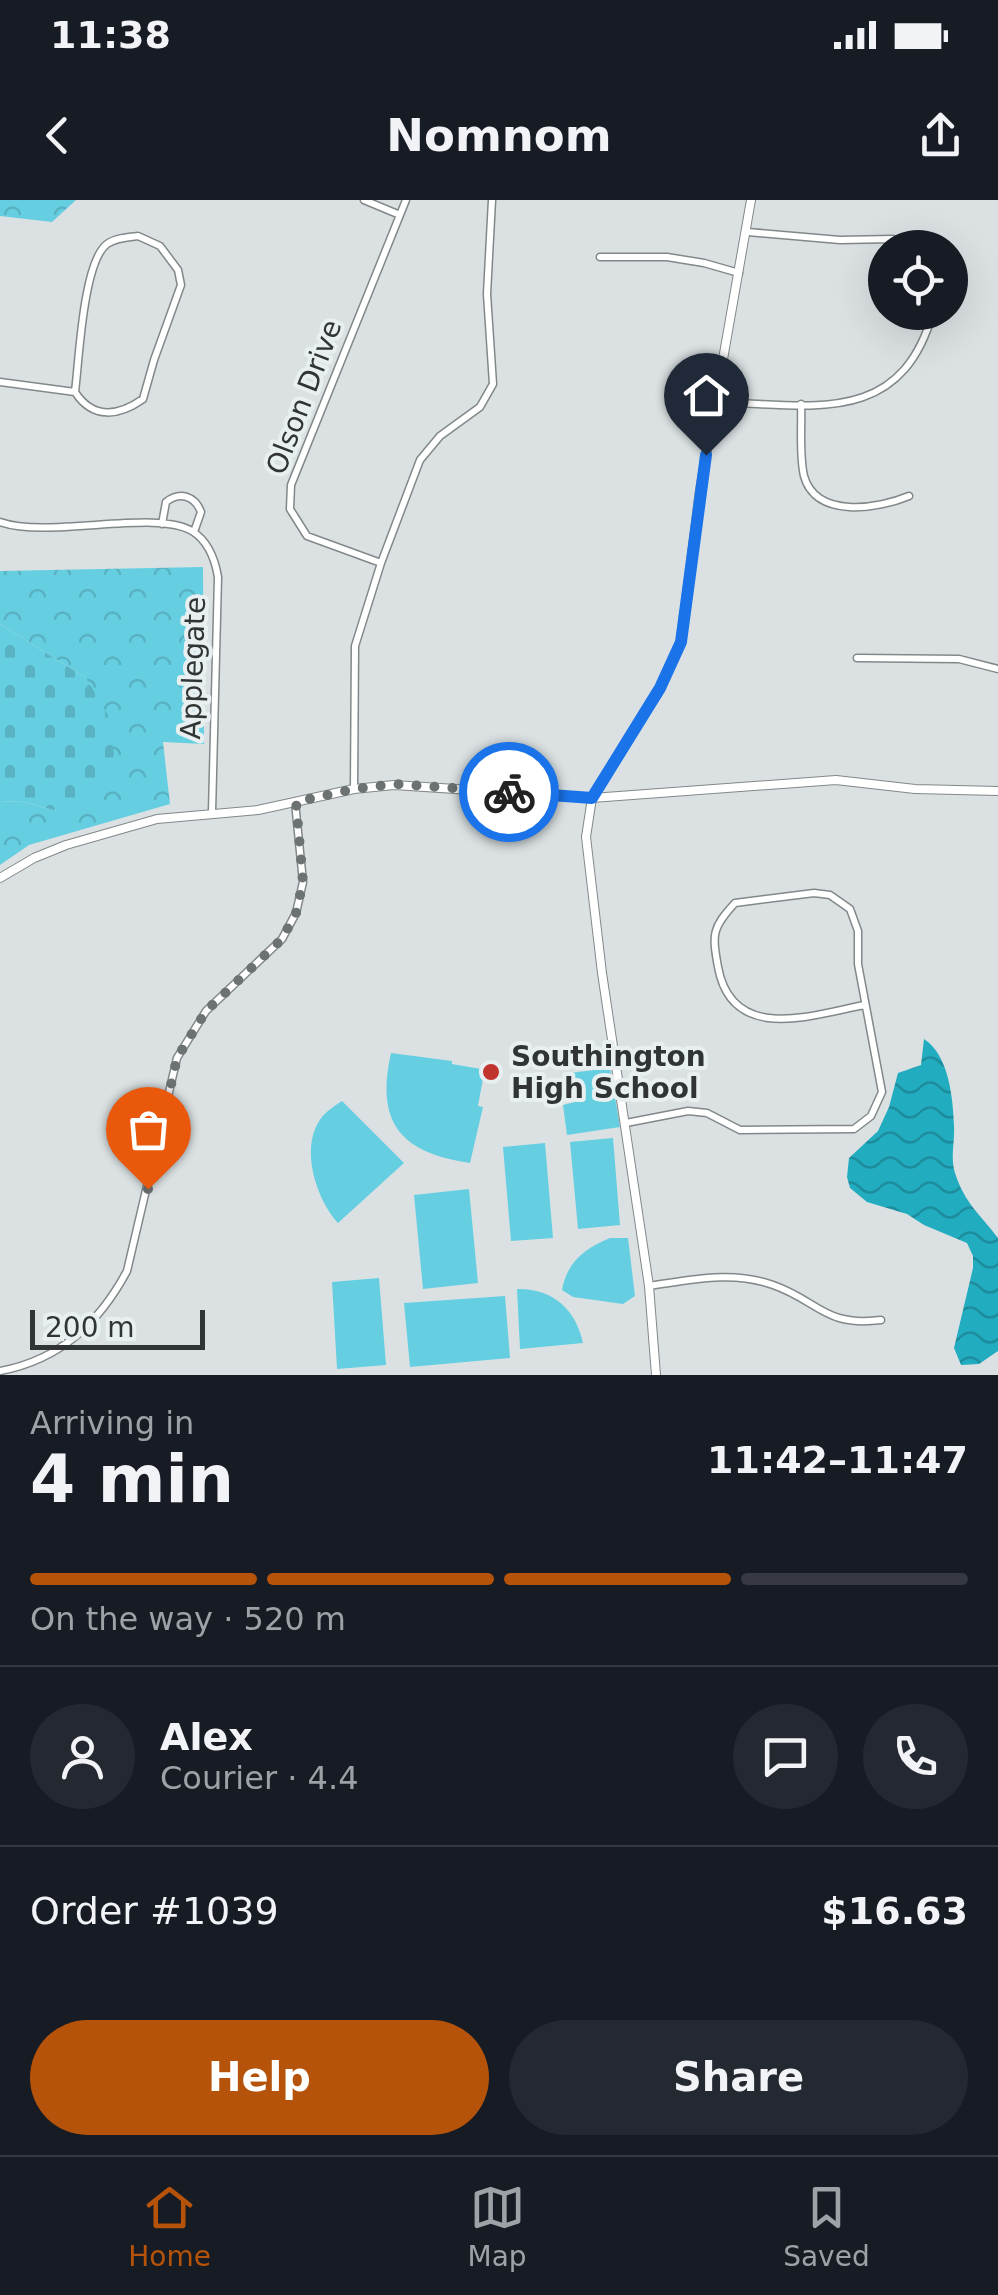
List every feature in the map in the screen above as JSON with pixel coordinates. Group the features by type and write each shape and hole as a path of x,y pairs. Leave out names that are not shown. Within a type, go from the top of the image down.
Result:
{"street":[{"path":"364,200 400,214"},
{"name":"Olson Drive","path":"380,563 307,536 290,509 290,485 406,200"},
{"path":"354,789 355,646 380,563 420,460 440,436 480,407 492,384 487,294 492,200"},
{"path":"656,1375 650,1286 602,973 586,837 592,798 660,688 681,642 700,490 751,200"},
{"path":"748,232 868,239"},
{"path":"0,382 75,392 84,406 106,414 124,412 143,399 182,285 178,270 160,246 150,240 138,236 110,241 96,259 75,392"},
{"path":"600,256 704,262 740,273"},
{"path":"716,402 801,404 862,399 890,386 910,366 928,330"},
{"path":"801,404 803,469 813,493 825,501 856,508 892,503 908,496"},
{"name":"Applegate","path":"162,524 166,502 174,497 188,496 197,503 201,512 194,532 209,548 218,576 212,812"},
{"path":"0,522 32,528 162,524 194,532"},
{"path":"857,658 959,658 998,669"},
{"path":"0,878 66,845 157,819 258,810 394,784 592,798 836,780 915,789 998,791"},
{"path":"0,1371 50,1355 82,1334 110,1302 127,1271 177,1058 206,1011 282,939 296,913 303,882 296,802"},
{"path":"626,1122 688,1111 706,1113 740,1130 854,1129 872,1116 882,1092 864,1006 858,930 850,908 830,895 814,893 735,903 720,920 713,936 720,980 734,1002 757,1018 779,1020 864,1006"},
{"path":"650,1286 713,1277 742,1278 789,1292 838,1320 881,1320"}],"green space":[{"path":"0,200 76,200 52,222 0,216"},
{"path":"203,567 204,744 163,742 170,804 29,845 0,865 0,802 20,801 57,811 86,678 0,624 0,571"},
{"path":"0,624 86,678 108,715 114,755 92,799 57,811 20,801 0,802"},
{"path":"391,1053 452,1061 484,1073 478,1106 483,1107 470,1163 426,1151 399,1130 387,1098"},
{"path":"610,1068 620,1127 567,1135 563,1105 575,1102 570,1073"},
{"path":"342,1101 404,1163 338,1223 318,1189 311,1148 320,1119"},
{"path":"613,1138 620,1225 578,1229 570,1142"},
{"path":"545,1143 553,1238 511,1241 503,1147"},
{"path":"469,1189 478,1283 423,1289 414,1195"},
{"path":"610,1238 628,1238 635,1296 623,1304 573,1297 562,1290 578,1257"},
{"path":"379,1278 386,1365 337,1369 332,1282"},
{"path":"517,1289 541,1292 560,1303 575,1320 583,1343 520,1349"},
{"path":"505,1296 510,1358 410,1367 404,1303"}],"water":[{"path":"924,1039 939,1055 951,1090 953,1161 959,1184 998,1238 998,1351 979,1364 961,1365 954,1348 973,1268 967,1243 907,1214 867,1202 850,1188 847,1177 849,1158 878,1131 898,1073 921,1065"}],"way so far":[{"path":"148,1189 177,1058 206,1011 282,939 296,913 303,882 296,802 394,784 509,792"}],"place":[{"name":"Southington High School","path":"491,1072"}],"route":[{"path":"509,792 592,798 660,688 681,642 706,455"}]}
